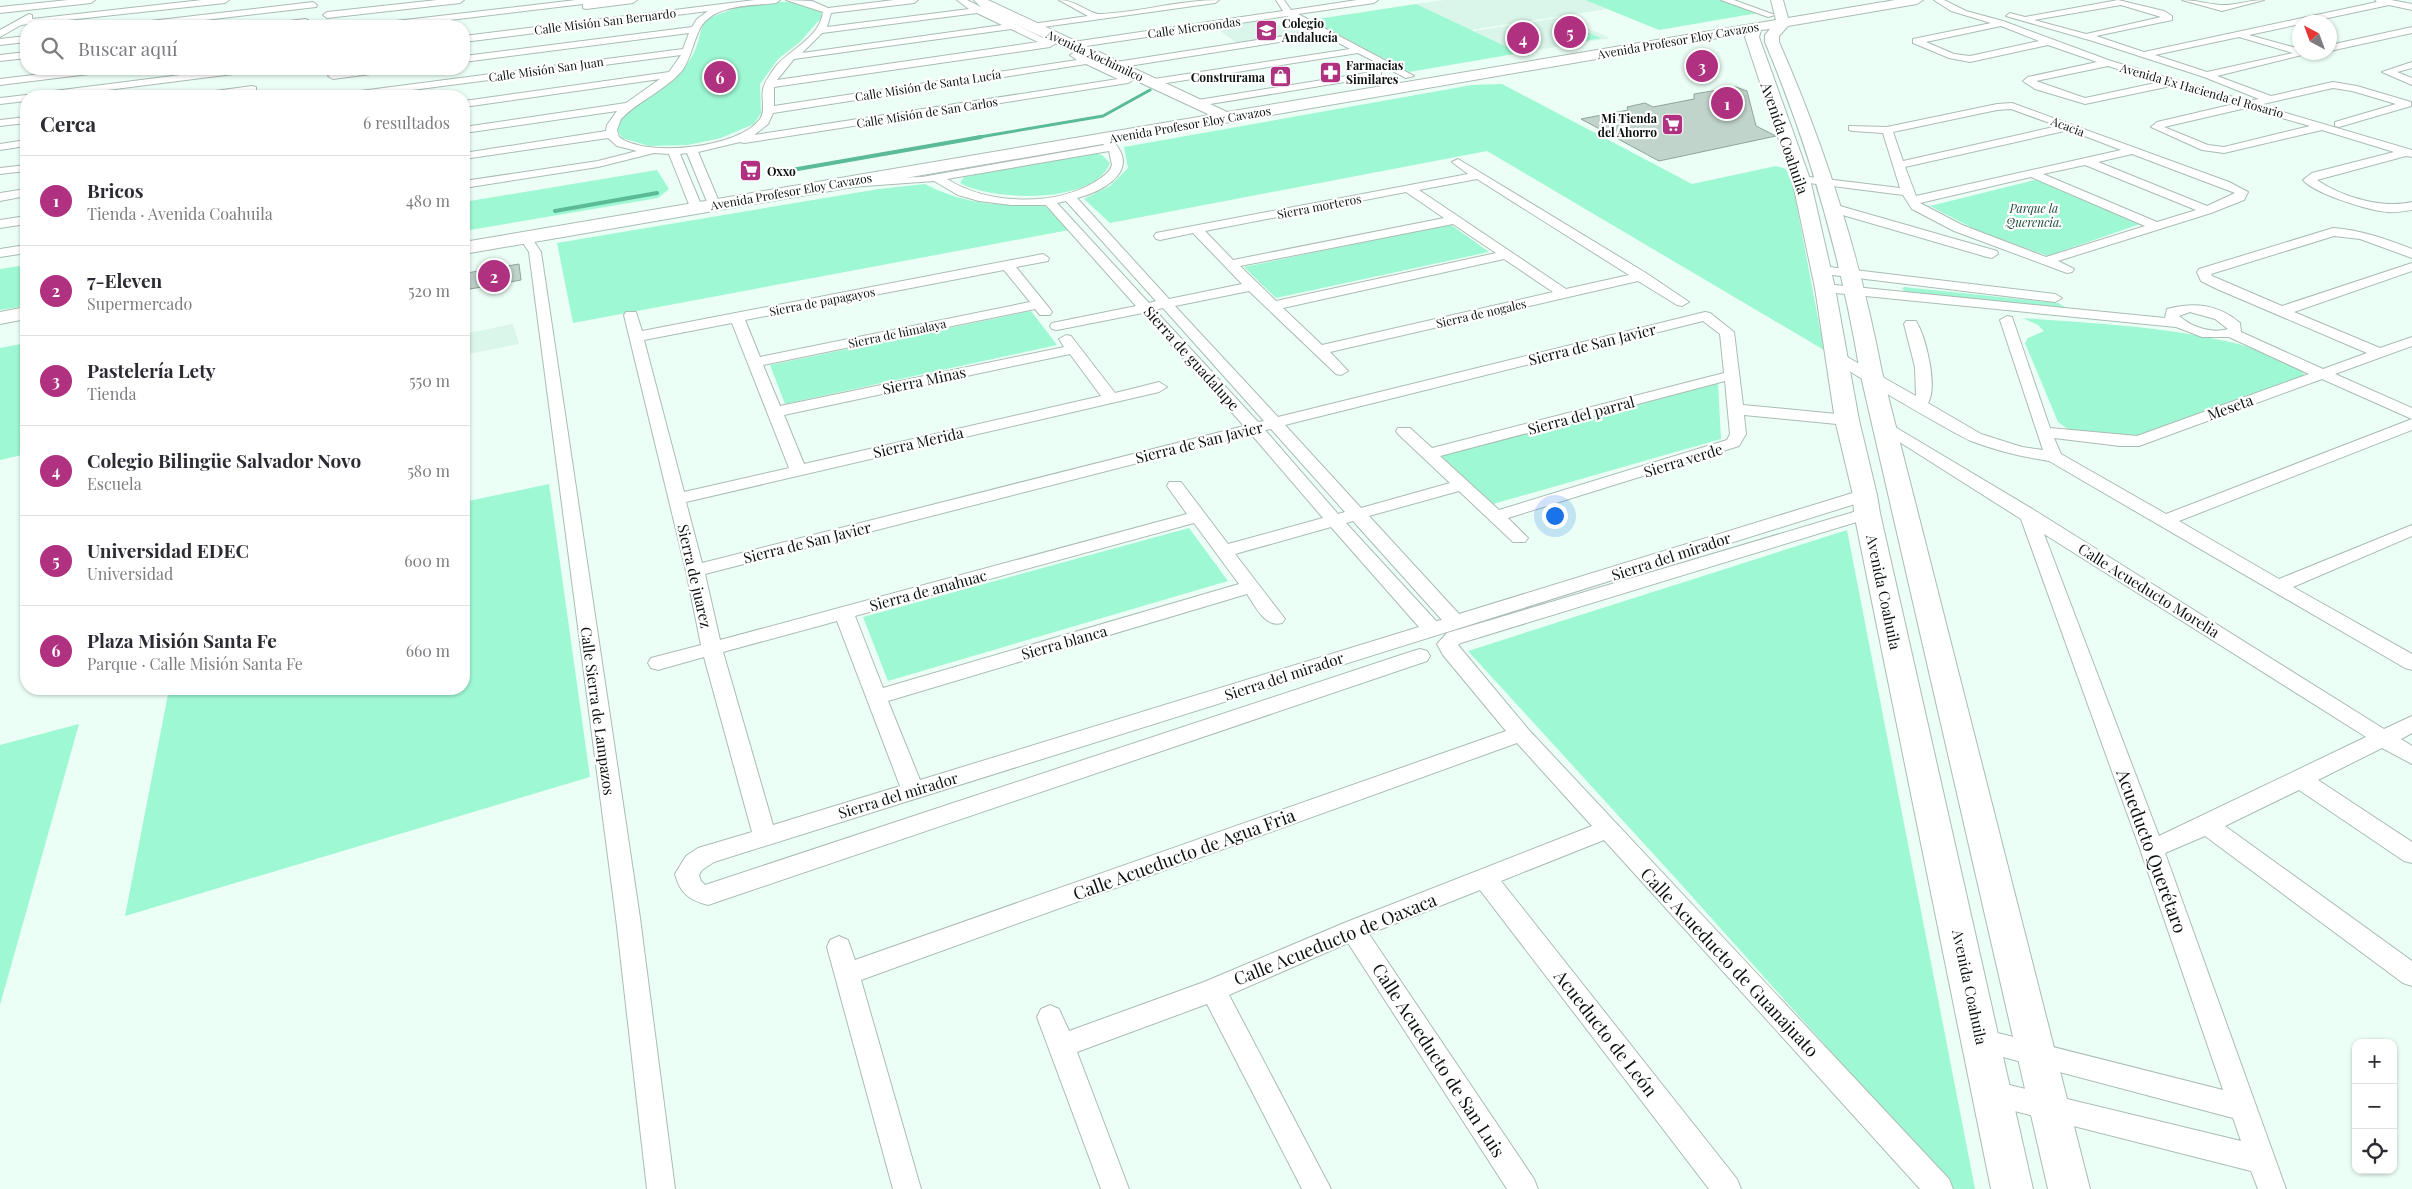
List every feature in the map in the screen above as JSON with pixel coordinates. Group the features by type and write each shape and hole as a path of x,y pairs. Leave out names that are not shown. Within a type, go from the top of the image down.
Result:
{"main road":[{"name":"Avenida Profesor Eloy Cavazos","path":"1777,17 1863,0"},
{"name":"Avenida Profesor Eloy Cavazos","path":"708,191 836,183 1108,135 1211,110 1409,76 1777,17 1917,0"},
{"path":"1824,2 1840,4"},
{"name":"Avenida Xochimilco","path":"979,5 989,7 1073,45 1116,65 1149,84 1211,110"},
{"path":"1754,30 1777,17"},
{"name":"Avenida Coahuila","path":"1777,17 1772,42 1828,182 1833,208 1854,283 1874,380 2069,1189"},
{"name":"Avenida Profesor Eloy Cavazos","path":"1211,110 1483,74 1686,39 1754,30"},
{"name":"Avenida Coahuila","path":"1754,30 1752,37 1759,60 1801,179 1823,279 1846,420 1866,504 1982,1040 2012,1189"},
{"path":"1660,50 1686,39"},
{"path":"1483,74 1523,74 1660,50 1706,44 1738,47 1770,65 1781,62"},
{"name":"Avenida Profesor Eloy Cavazos","path":"470,247 535,239 694,201 708,191 1108,135"},
{"name":"Avenida Profesor Eloy Cavazos","path":"470,233 506,226 694,201"},
{"path":"506,226 535,239"},
{"path":"0,318 20,314"},
{"path":"0,332 20,328"}],"street":[{"path":"0,10 34,6 49,2 91,0"},
{"path":"45,20 225,0"},
{"path":"327,16 460,0"},
{"path":"461,20 598,0"},
{"path":"435,20 633,0"},
{"name":"Calle Misión San Bernardo","path":"470,38 726,6 739,2 776,0"},
{"path":"790,0 812,4 827,11 914,0"},
{"path":"961,0 979,5 1013,26 1128,80 1149,84 1359,50"},
{"path":"1063,0 1097,17"},
{"path":"1148,0 1164,7"},
{"path":"1032,27 1215,0"},
{"path":"1280,0 1289,13 1409,76"},
{"name":"Calle Microondas","path":"1073,45 1374,0"},
{"name":"Avenida Ex Hacienda el Rosario","path":"1938,0 1948,6 2048,42 2170,83 2411,151"},
{"path":"2048,42 1970,59 1952,56 1916,41 2132,0"},
{"path":"2186,0 2222,8 2260,0"},
{"path":"2379,0 2412,7"},
{"path":"1729,1 1777,17"},
{"path":"22,20 49,2"},
{"path":"2087,36 2169,18 2160,13 2121,2"},
{"path":"2144,54 2389,2"},
{"path":"184,20 313,5"},
{"path":"326,20 334,5"},
{"path":"820,32 979,5"},
{"path":"0,25 34,6"},
{"path":"684,180 674,177 656,152 623,144 615,140 611,134 612,126 630,106 673,75 680,66 695,29 703,18 726,6"},
{"name":"Avenida Ex Hacienda el Rosario","path":"1985,9 2087,36 2144,54 2207,75 2411,151"},
{"path":"470,184 598,164 656,152 696,149 743,136 761,126 770,110 768,98 770,84 782,66 820,32 827,19 827,11"},
{"path":"0,34 18,23"},
{"path":"791,57 1013,26"},
{"path":"470,58 695,29"},
{"path":"2337,46 2412,30"},
{"path":"1116,65 1325,32"},
{"path":"2239,35 2292,50"},
{"path":"0,42 20,40"},
{"path":"770,84 1048,43"},
{"name":"Calle Misión San Juan","path":"390,90 688,50"},
{"path":"0,58 20,56"},
{"path":"2207,75 2292,56"},
{"name":"Calle Misión de Santa Lucía","path":"770,110 1086,61"},
{"path":"2108,63 2028,81 2072,99 2085,101 2170,83"},
{"path":"2412,65 2387,72 2412,82"},
{"path":"0,76 20,74"},
{"path":"1211,110 1378,74"},
{"path":"0,82 57,75"},
{"path":"85,90 202,75"},
{"path":"250,75 252,90"},
{"path":"333,75 336,90"},
{"path":"470,103 673,75"},
{"name":"Calle Misión de San Carlos","path":"726,142 1128,80"},
{"path":"2324,126 2224,150 2206,148 2156,127 2161,124 2269,99 2339,85 2410,104"},
{"path":"0,101 20,99"},
{"path":"2339,124 2410,104"},
{"path":"470,129 630,106"},
{"name":"Acacia","path":"1853,128 1887,130 2007,106 2026,110 2242,192 2240,197 2207,210"},
{"path":"0,123 20,121"},
{"path":"1899,165 2070,126"},
{"path":"1887,130 1909,197 1944,221 2067,269"},
{"path":"470,155 611,134"},
{"path":"836,183 886,183 937,178 1108,135 1118,157 1119,164 1117,170 1093,188 1069,197 1049,201 1014,201 978,197 963,193 937,178"},
{"path":"0,147 20,144"},
{"path":"696,149 708,191"},
{"path":"1801,179 1909,197 2033,174 2134,150"},
{"path":"2411,151 2316,175 2309,180 2318,186 2382,209 2394,210 2412,206"},
{"path":"674,152 694,201"},
{"path":"2086,161 2207,210"},
{"path":"1458,162 1682,302"},
{"path":"0,171 20,169"},
{"path":"2033,174 2156,226"},
{"name":"Sierra morteros","path":"1160,236 1479,175"},
{"path":"1409,189 1563,293"},
{"path":"0,197 20,194"},
{"name":"Sierra de guadalupe","path":"1069,197 1455,622"},
{"name":"Sierra de guadalupe","path":"1049,201 1440,636 1452,656 1521,734"},
{"path":"1833,208 1970,246 2050,274"},
{"path":"2046,261 2207,210"},
{"path":"1231,264 1455,220"},
{"path":"0,224 20,221"},
{"path":"1196,230 1342,371"},
{"path":"2380,353 2222,286 2206,278 2204,272 2334,232 2349,232 2412,254"},
{"path":"1970,246 1986,238"},
{"name":"Calle Sierra de Lampazos","path":"535,239 560,423 569,507 628,918 661,1189"},
{"path":"0,253 20,250"},
{"path":"1274,306 1506,256"},
{"name":"Sierra de papagayos","path":"636,337 1043,258"},
{"path":"1007,265 1057,326 1111,398"},
{"path":"2282,311 2412,267"},
{"name":"Sierra de nogales","path":"1321,350 1641,276"},
{"path":"1854,283 1886,278 2073,306 2175,318 2202,333 2217,335 2231,333 2412,414"},
{"path":"1886,278 1888,294"},
{"path":"1823,279 1854,283 1888,294 2073,306"},
{"path":"1057,326 1252,286"},
{"name":"Sierra de himalaya","path":"755,362 1039,304"},
{"path":"2175,318 2190,308 2218,314 2235,326 2235,331 2231,333"},
{"name":"Sierra de juarez","path":"631,315 695,571 712,648 765,836"},
{"name":"Sierra de San Javier","path":"695,571 1274,422 1705,316"},
{"name":"Sierra verde","path":"1496,516 1734,443 1738,434 1734,409 1729,335 1724,328 1705,316"},
{"path":"737,317 798,470"},
{"path":"2007,320 2054,457"},
{"path":"1911,324 1927,388 1925,400 1920,406"},
{"name":"Meseta","path":"2044,432 2120,441 2139,441 2412,341"},
{"name":"Sierra Minas","path":"775,412 1074,349"},
{"path":"1837,357 1975,437 2019,452 2054,457 2412,663"},
{"name":"Sierra del parral","path":"1429,454 1732,375"},
{"name":"Sierra Merida","path":"677,499 1159,387"},
{"path":"1734,409 1846,420"},
{"path":"2164,521 2412,424"},
{"name":"Calle Acueducto Morelia","path":"1886,426 2412,756"},
{"path":"1404,431 1519,538"},
{"path":"1224,551 1462,485"},
{"path":"1175,486 1275,619"},
{"name":"Sierra del mirador","path":"1440,636 1455,622 1866,504"},
{"name":"Sierra del mirador","path":"1420,656 708,895 695,892 689,885 687,874 694,864 706,854 1193,705 1440,636 1454,638 1866,504"},
{"name":"Acueducto Querétaro","path":"2028,514 2152,849 2272,1189"},
{"name":"Sierra de anahuac","path":"658,663 1198,516"},
{"path":"2278,586 2412,530"},
{"name":"Sierra blanca","path":"878,697 1251,587"},
{"path":"844,612 913,791"},
{"path":"1193,705 1204,727"},
{"path":"2152,849 2302,780 2412,724"},
{"name":"Calle Acueducto de Guanajuato","path":"1521,734 1939,1189"},
{"name":"Calle Acueducto de Agua Fria","path":"848,974 1521,734"},
{"path":"2302,780 2412,854"},
{"path":"2207,825 2412,975"},
{"name":"Calle Acueducto de Oaxaca","path":"1061,1046 1213,990 1353,930 1608,829"},
{"name":"Acueducto de León","path":"1485,878 1728,1189"},
{"name":"Calle Acueducto de San Luis","path":"1353,930 1524,1189"},
{"path":"839,947 907,1189"},
{"path":"1213,990 1317,1189"},
{"path":"1050,1017 1115,1189"},
{"path":"1982,1040 2242,1108"},
{"path":"1993,1094 2261,1160"}],"shaded area":[{"path":"1445,0 1585,0 1607,9 1471,30 1416,4"},
{"path":"1563,17 1610,38 1520,53 1474,31"},
{"name":"Colegio Andalucía","path":"1261,18 1274,26 1298,22 1313,31 1237,43 1213,26"},
{"path":"513,324 519,344 470,354 470,333"}],"green space":[{"path":"1585,0 1721,0 1758,13 1659,30"},
{"path":"776,2 800,3 811,6 821,12 822,17 800,42 778,59 760,84 761,113 754,124 721,138 688,145 649,146 622,138 617,129 620,120 682,70 693,56 702,27 707,19 743,5"},
{"path":"1416,4 1520,53 1409,72 1311,20"},
{"path":"1584,31 1601,38 1570,44 1553,36"},
{"path":"1502,84 1692,184 1776,166 1786,169 1793,186 1824,350 1487,151 1110,223 1084,199 1110,186 1128,168 1124,147 1472,85"},
{"path":"1094,153 1102,155 1110,163 1100,177 1084,186 1064,193 1041,196 1017,196 975,189 960,183 964,177"},
{"path":"657,170 669,189 658,198 470,230 470,201"},
{"name":"Parque la Querencia.","path":"2035,180 2042,181 2143,223 2048,256 1976,230 1930,206"},
{"path":"925,184 954,196 983,203 1044,205 1069,230 573,323 557,243 879,189"},
{"path":"1450,224 1489,252 1276,298 1244,267"},
{"path":"20,266 20,307 0,310 0,269"},
{"path":"1904,287 2058,303 2068,309 1910,294 1902,289"},
{"path":"1031,311 1057,345 785,404 770,365"},
{"path":"2023,318 2179,332 2230,342 2266,354 2301,370 2304,374 2302,377 2133,437 2069,430 2058,422 2025,343 2028,338 2044,331 2038,325"},
{"path":"20,344 20,455 0,460 0,348"},
{"path":"1718,383 1721,439 1493,504 1440,455"},
{"path":"549,484 590,777 125,916 168,695 470,695 470,501"},
{"path":"1189,528 1228,581 888,681 863,617"},
{"path":"1847,530 1975,1189 1954,1189 1679,882 1468,651"},
{"path":"79,724 0,1005 0,745"}],"building":[{"name":"Mi Tienda del Ahorro","path":"1736,87 1747,91 1756,126 1776,136 1659,161 1581,119 1628,110 1627,107 1645,103 1653,107 1694,99 1694,94"},
{"path":"519,264 521,280 470,289 470,272"}],"waterway":[{"path":"974,138 1103,116 1150,90"},
{"path":"769,174 981,137"},
{"path":"555,211 657,193"}],"place":[{"name":"Colegio Andalucía","path":"1266,30"},
{"name":"Universidad EDEC","path":"1570,32"},
{"name":"Colegio Bilingüe Salvador Novo","path":"1523,38"},
{"name":"Pastelería Lety","path":"1702,66"},
{"name":"Farmacias Similares","path":"1330,72"},
{"name":"Plaza Misión Santa Fe","path":"720,77"},
{"name":"Construrama","path":"1281,77"},
{"name":"Bricos","path":"1727,103"},
{"name":"Mi Tienda del Ahorro","path":"1673,125"},
{"name":"Oxxo","path":"751,171"},
{"name":"7-Eleven","path":"494,276"}]}
